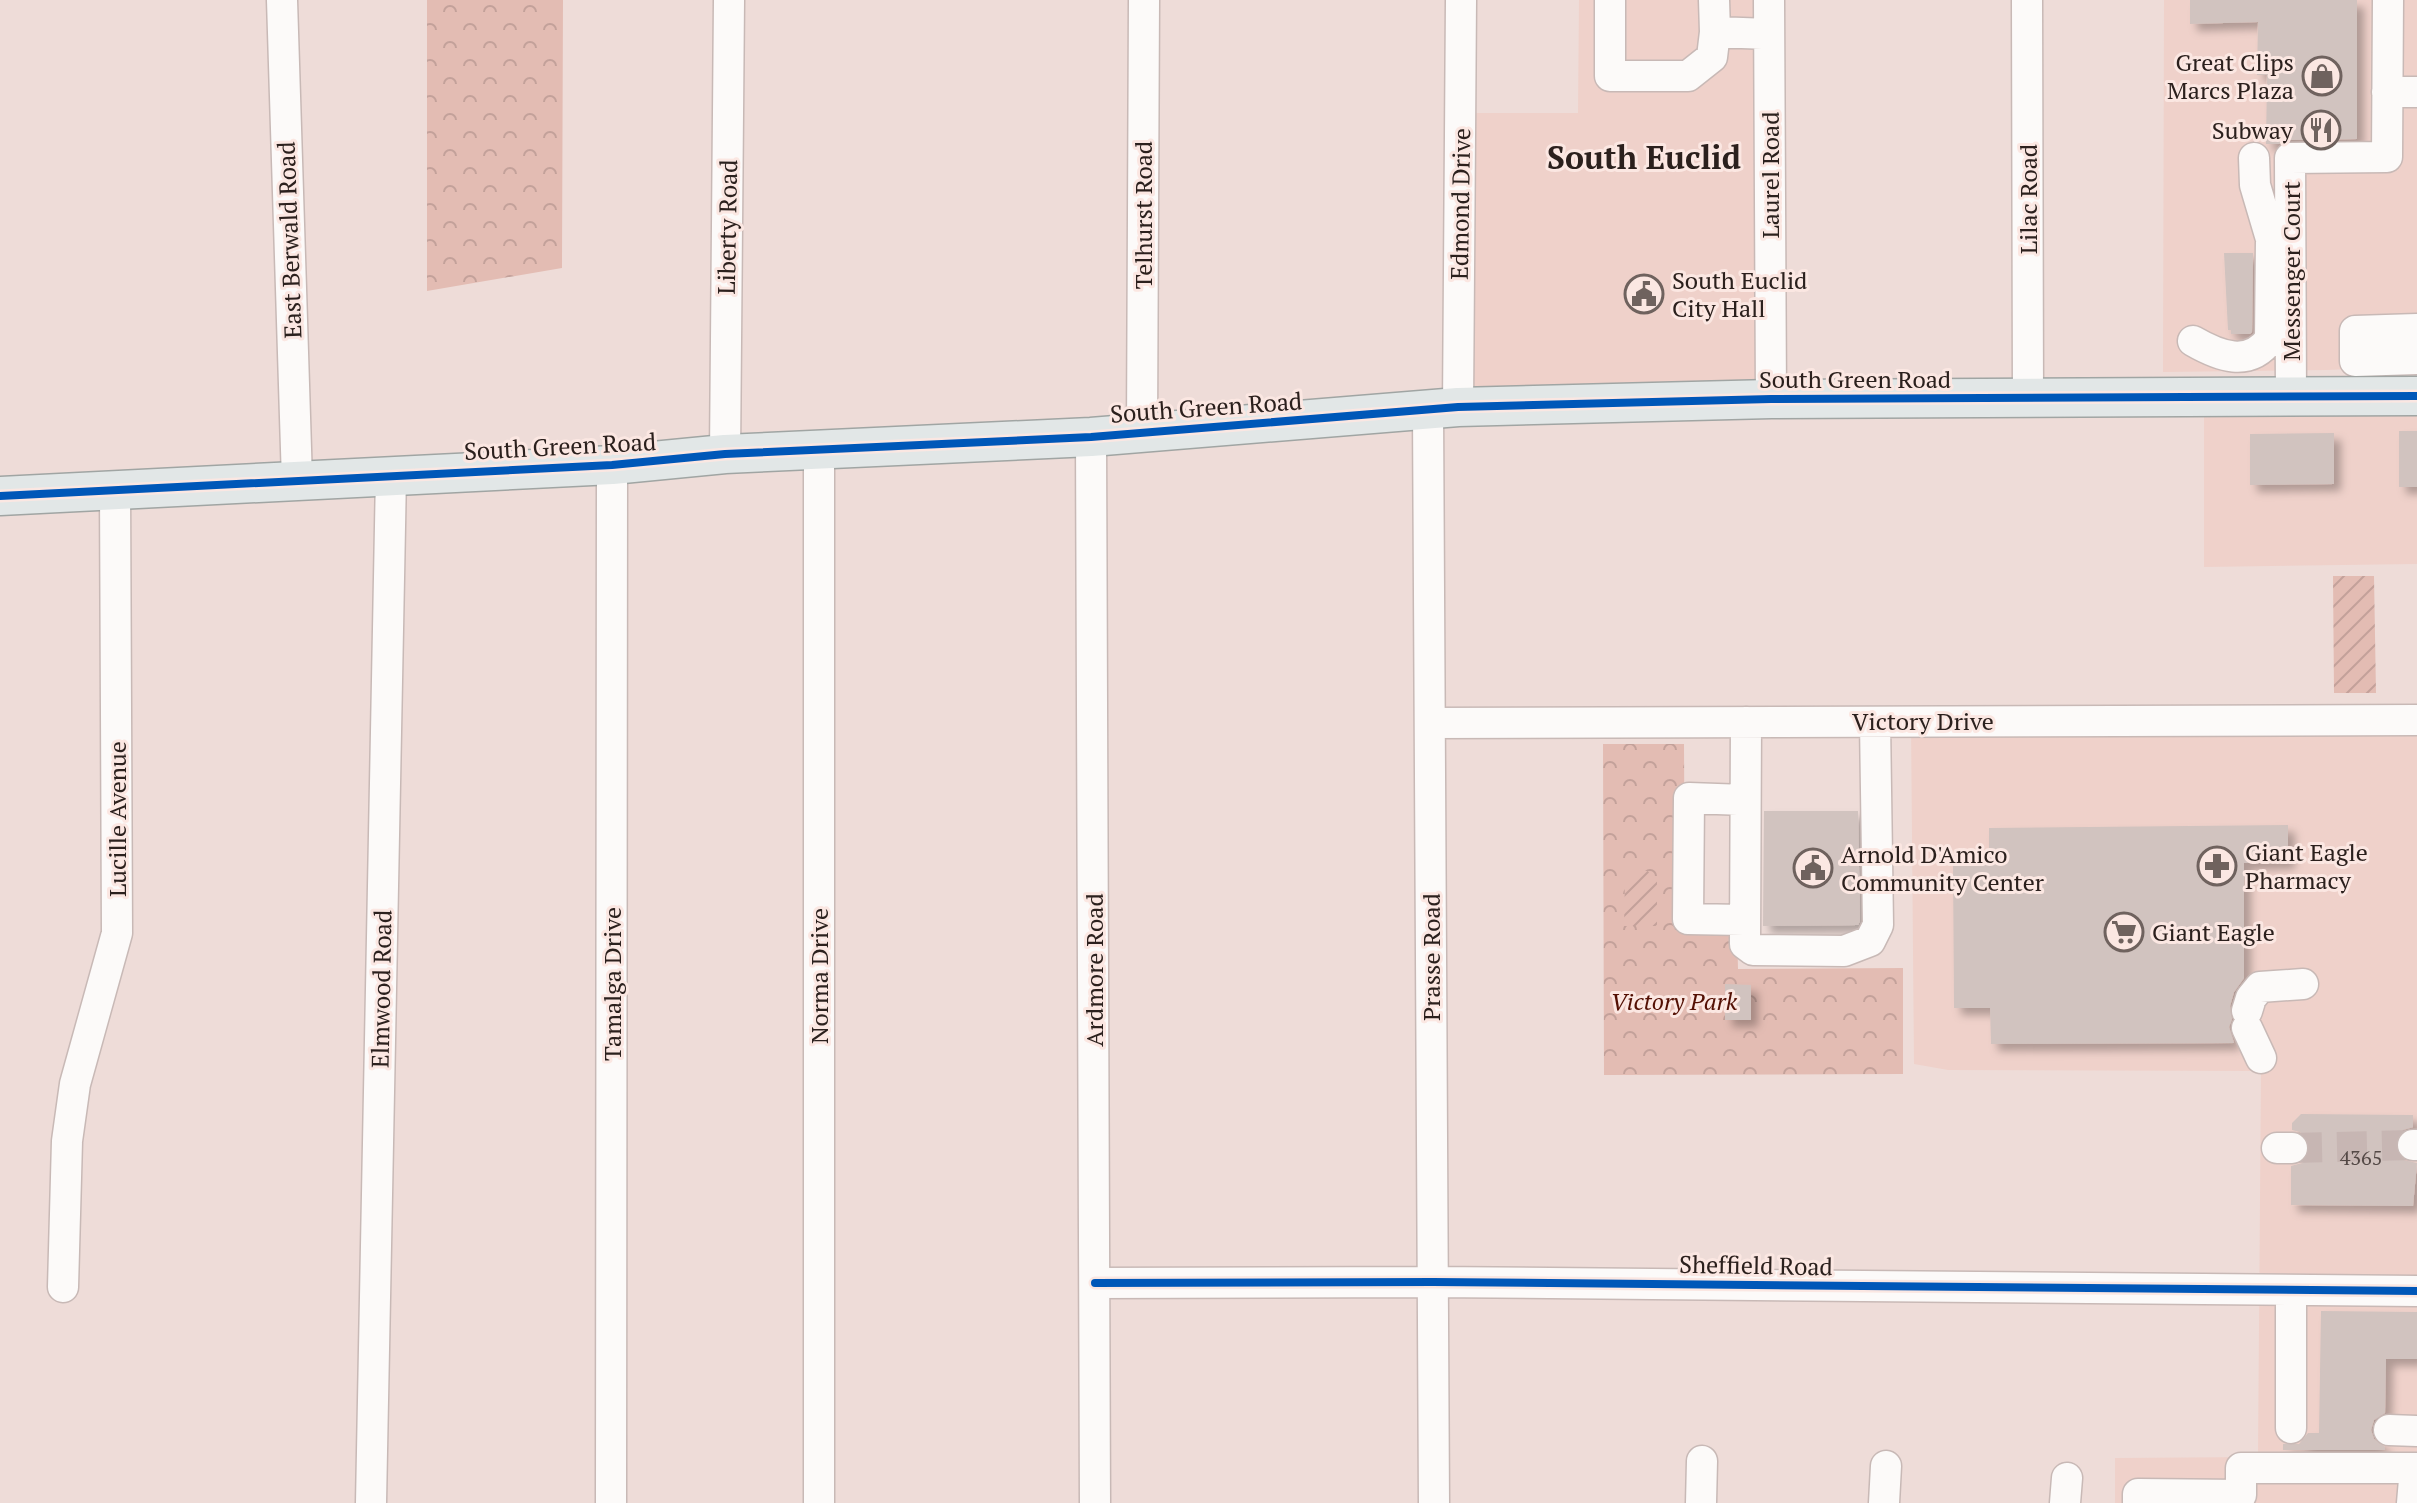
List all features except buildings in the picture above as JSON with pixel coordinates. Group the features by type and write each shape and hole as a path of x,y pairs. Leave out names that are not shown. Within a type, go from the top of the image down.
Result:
{"main road":[{"name":"South Green Road","path":"0,496 612,465 725,454 1091,437 1443,409 1771,399 2417,396"}],"street":[{"name":"East Berwald Road","path":"282,0 297,481"},
{"name":"Liberty Road","path":"725,454 729,0"},
{"name":"Telhurst Road","path":"1142,431 1144,0"},
{"name":"Edmond Drive","path":"1443,409 1461,0"},
{"path":"1610,0 1610,76 1688,76 1712,57 1714,0"},
{"name":"Laurel Road","path":"1769,0 1771,399"},
{"name":"Lilac Road","path":"2027,0 2028,399"},
{"name":"Messenger Court","path":"2291,397 2290,158 2387,157 2388,0"},
{"path":"1715,32 1769,34"},
{"path":"2387,92 2417,92"},
{"path":"2193,341 2225,357 2243,357 2253,355 2270,339 2271,239 2255,185 2254,158"},
{"path":"2417,329 2355,331 2355,361 2417,359"},
{"name":"Prasse Road","path":"1434,1503 1430,723 1443,409"},
{"name":"Ardmore Road","path":"1091,437 1095,1503"},
{"name":"Norma Drive","path":"819,449 819,1503"},
{"name":"Tamalga Drive","path":"611,1503 612,465"},
{"name":"Elmwood Road","path":"371,1503 391,475"},
{"name":"Lucille Avenue","path":"63,1287 67,1141 75,1084 117,933 115,490"},
{"name":"Victory Drive","path":"1430,723 2417,720"},
{"path":"1746,722 1745,944 1753,950 1844,951 1870,941 1878,925 1875,722"},
{"path":"1744,920 1688,919 1689,798 1745,800"},
{"path":"2261,1058 2247,1020 2251,998 2260,987 2303,984"},
{"name":"Sheffield Road","path":"1095,1283 1433,1282 2417,1291"},
{"path":"2291,1290 2291,1428"},
{"path":"1701,1503 1702,1461"},
{"path":"1884,1503 1886,1466"},
{"path":"2138,1503 2138,1494 2241,1495 2241,1468 2416,1468 2412,1503"}],"shaded area":[{"path":"1579,0 1769,0 1771,399 1458,407 1460,113 1578,113"},
{"path":"2164,0 2417,0 2417,366 2163,372"},
{"path":"2417,396 2417,564 2204,567 2204,397"},
{"path":"2417,720 2417,1503 2115,1503 2115,1458 2258,1457 2261,1071 1948,1070 1914,1064 1911,722"}],"green space":[{"path":"427,0 563,0 562,268 427,291"},
{"path":"2333,576 2374,576 2376,693 2334,693"},
{"name":"Victory Park","path":"1603,744 1684,744 1685,927 1737,927 1738,969 1903,968 1903,1074 1604,1075"},
{"path":"1637,871 1647,871 1657,878 1657,926 1624,926 1625,880"}],"tunnel":[{"path":"2292,1148 2413,1145"}],"cycle path":[{"path":"0,496 612,465 725,454 1091,437 1458,407 1771,399 2417,396"},
{"path":"1095,1283 1433,1282 2417,1291"}],"place":[{"name":"Great Clips Marcs Plaza","path":"2322,76"},
{"name":"Subway","path":"2321,130"},
{"name":"South Euclid City Hall","path":"1644,294"},
{"name":"Giant Eagle Pharmacy","path":"2217,866"},
{"name":"Arnold D'Amico Community Center","path":"1813,868"},
{"name":"Giant Eagle","path":"2124,932"}],"district":[{"name":"South Euclid","path":"1644,157"}]}
